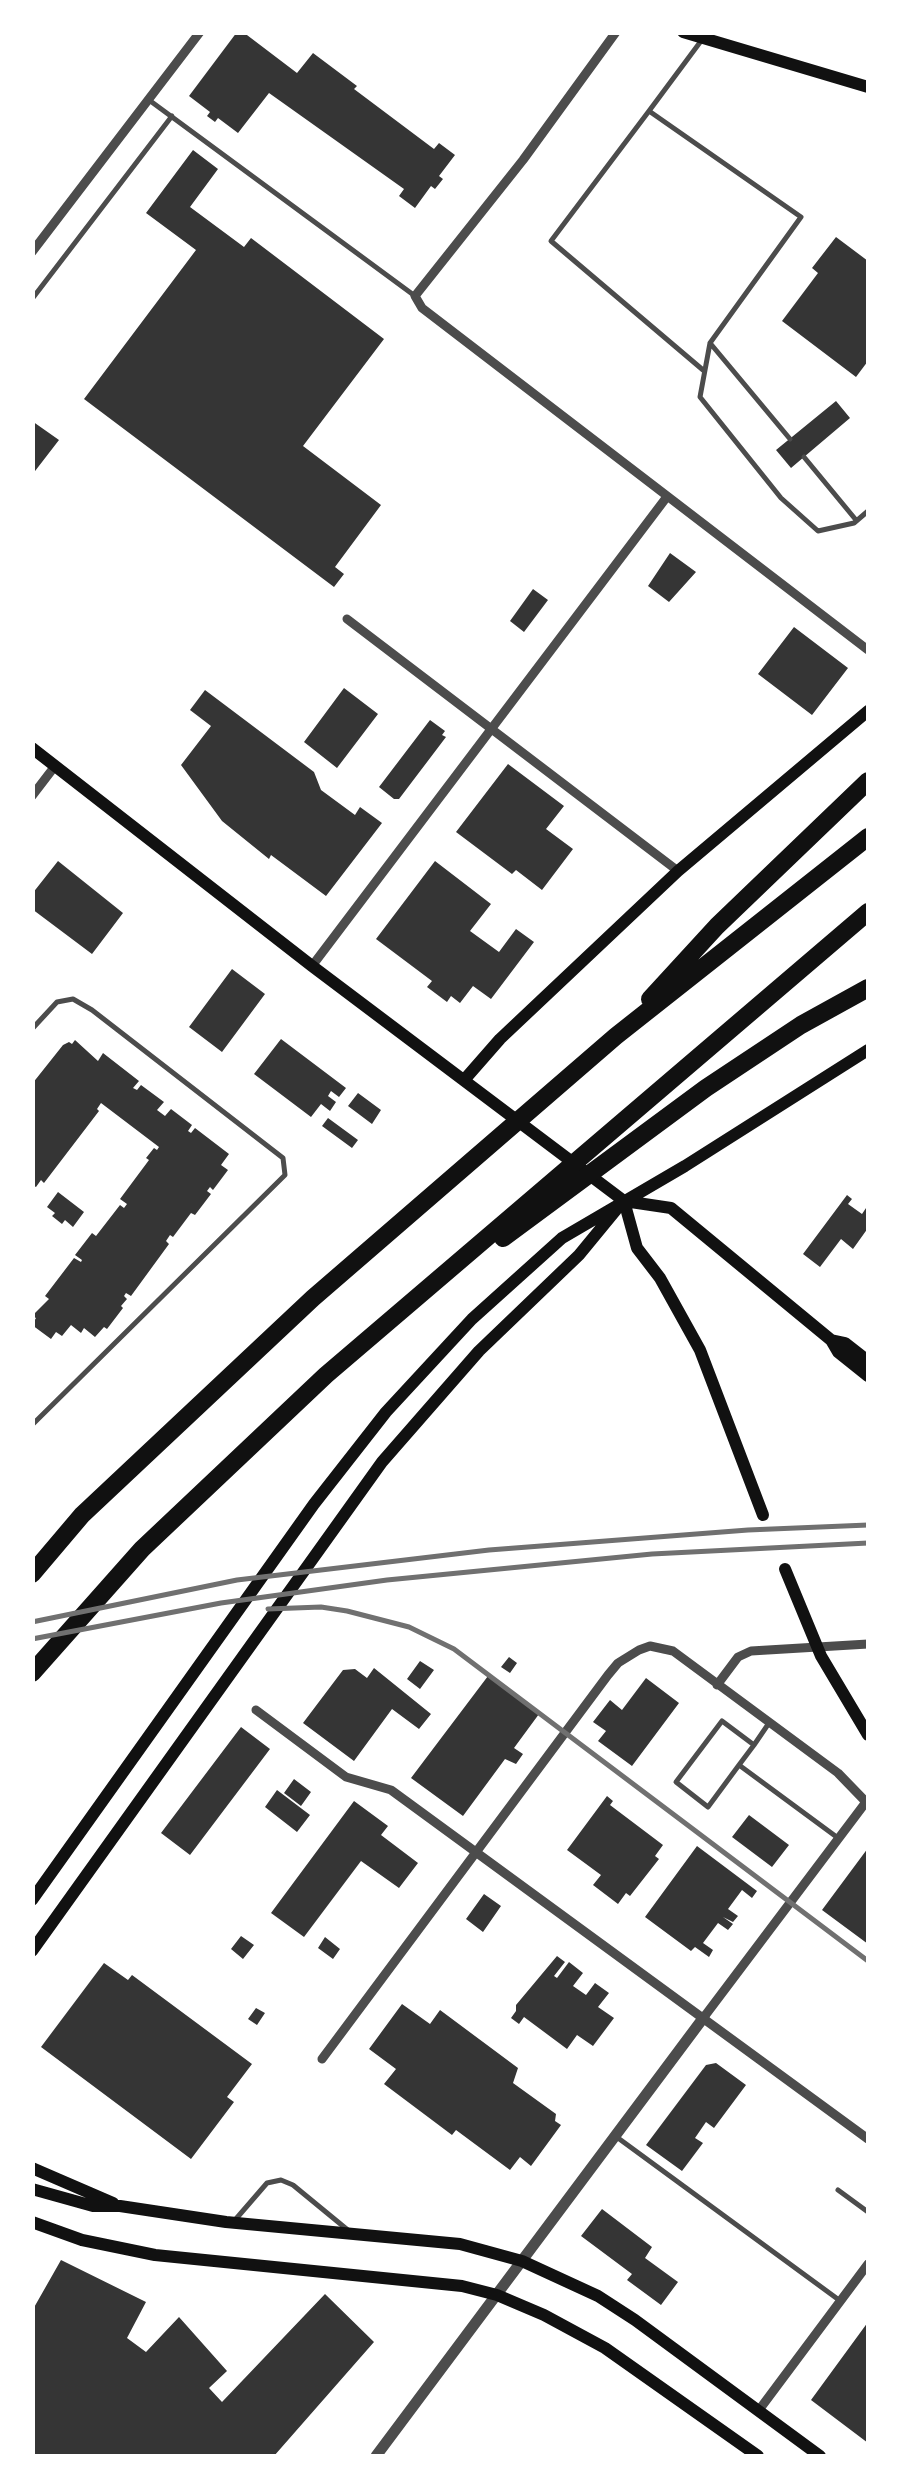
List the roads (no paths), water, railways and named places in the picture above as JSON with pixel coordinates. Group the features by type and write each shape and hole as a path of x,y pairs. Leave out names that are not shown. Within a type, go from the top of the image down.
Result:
{"highway":[{"path":"616,1036 716,926 868,780"},
{"path":"32,1556 82,1515 313,1298 616,1036 868,837"},
{"path":"32,1673 142,1549 326,1376 868,912"},
{"path":"382,1327 706,1088 801,1025 868,988"},
{"path":"32,1574 82,1515"}],"main road":[{"path":"682,32 868,88"},
{"path":"465,1080 500,1039 678,871 868,710"},
{"path":"32,748 312,966 624,1200 671,1208 832,1340 838,1352 868,1376"},
{"path":"32,1900 314,1504 386,1412 472,1320 562,1238 868,1050"},
{"path":"624,1200 637,1248 660,1278 700,1350 764,1515"},
{"path":"32,1951 382,1462 443,1390 579,1255 624,1200"},
{"path":"832,1340 844,1343 868,1361"},
{"path":"785,1570 821,1656 868,1735"},
{"path":"32,2168 120,2206"},
{"path":"32,2189 93,2206 460,2244 522,2261 598,2296 820,2456"},
{"path":"32,2222 82,2240 155,2255 462,2286 497,2295 605,2348 758,2456"}],"street":[{"path":"32,252 200,32"},
{"path":"616,32 523,160 415,296 422,308 868,650"},
{"path":"312,966 666,498"},
{"path":"347,619 678,871"},
{"path":"32,796 55,766"},
{"path":"716,1684 745,1653 868,1644"},
{"path":"322,2059 608,1675 628,1656 650,1646 673,1651 838,1773 867,1803 376,2456"},
{"path":"256,1710 346,1776 391,1790 868,2138"},
{"path":"759,2410 868,2264"}],"lane":[{"path":"703,38 551,241 704,370"},
{"path":"149,100 415,296"},
{"path":"649,111 801,217 710,343 700,397 781,498 818,530 857,520 868,511"},
{"path":"32,299 172,116"},
{"path":"710,343 790,439"},
{"path":"804,457 857,520"},
{"path":"32,1029 57,1002 73,999 92,1010 283,1158 285,1176 32,1425"},
{"path":"754,1745 722,1721 676,1782 708,1807 754,1745 769,1722"},
{"path":"739,1765 838,1838"},
{"path":"616,2136 840,2301"},
{"path":"233,2223 267,2183 281,2180 293,2185 351,2232"},
{"path":"838,2190 868,2212"}],"railway":[{"path":"32,1622 237,1580 489,1550 868,1525"},
{"path":"32,1639 221,1603 387,1580 652,1554 868,1543"},
{"path":"268,1609 321,1607 347,1611 409,1627 454,1649 868,1961"}]}
